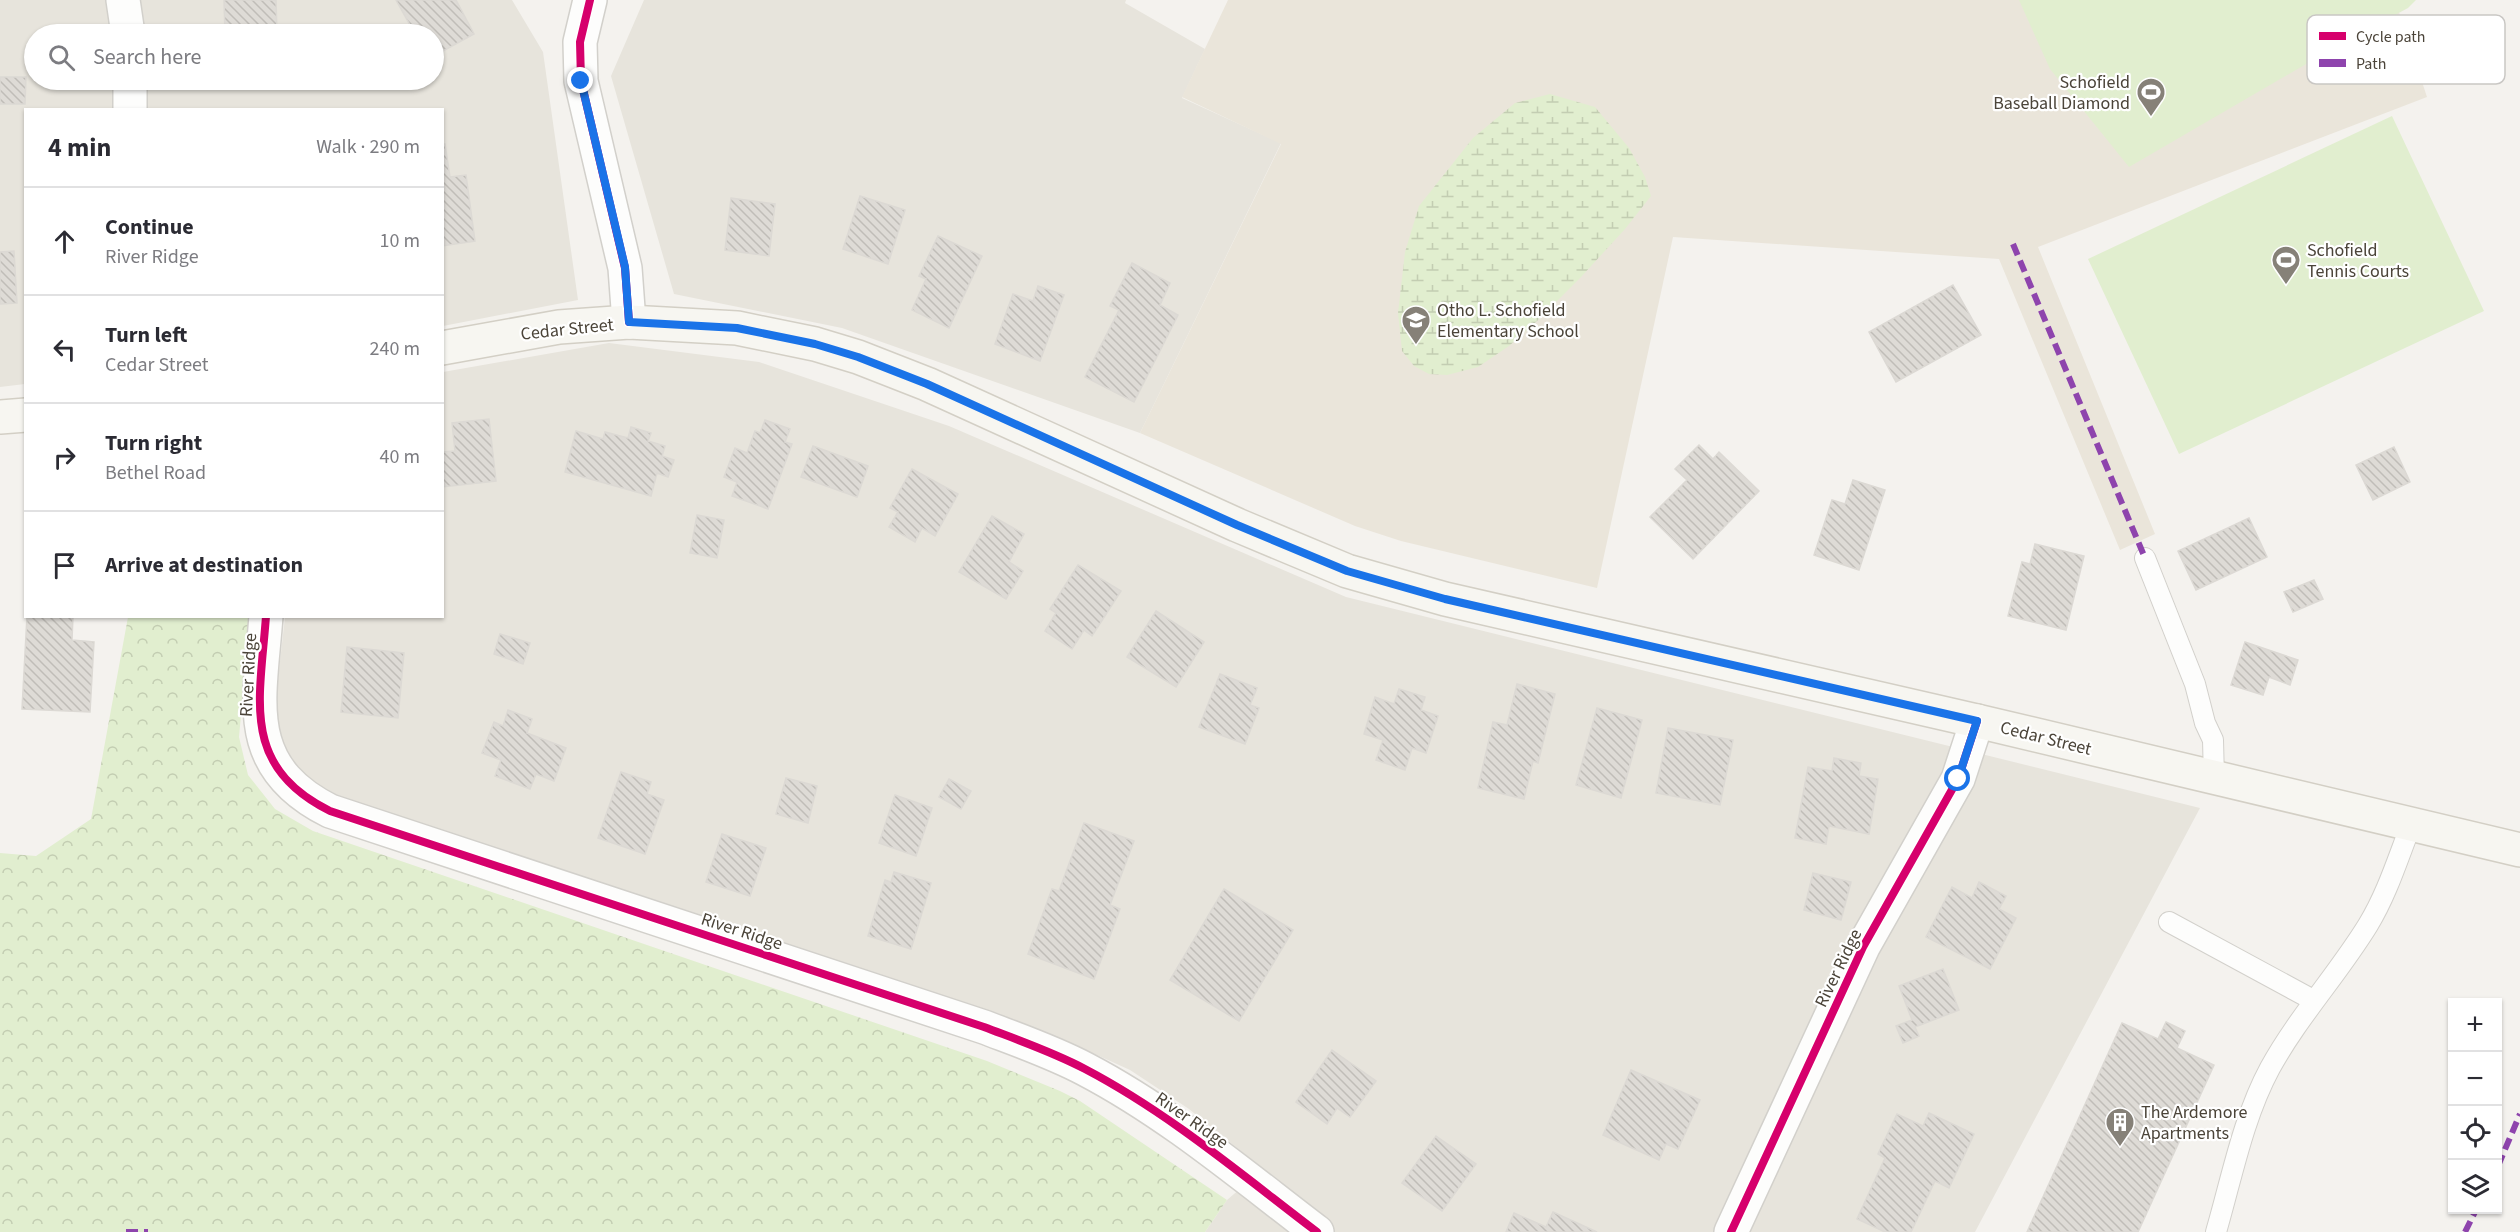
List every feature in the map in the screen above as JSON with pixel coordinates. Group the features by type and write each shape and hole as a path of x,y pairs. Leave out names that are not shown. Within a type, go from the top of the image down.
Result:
{"main road":[{"name":"Cedar Street","path":"444,348 559,327 629,322 743,329 809,342 858,357 927,384 1237,525 1347,571 1445,599 1977,721 2520,850"},
{"path":"0,417 24,415"}],"street":[{"path":"123,0 127,24"},
{"path":"587,2 580,42 581,81 625,267 629,322"},
{"path":"129,108 130,90"},
{"name":"River Ridge","path":"266,618 259,706 265,745 277,768 286,779 318,805 984,1027 1039,1048 1088,1071 1156,1112 1317,1232"},
{"name":"River Ridge","path":"1731,1232 1863,947 1958,779 1977,721"}],"lane":[{"path":"2145,558 2195,684 2212,740 2214,778"},
{"path":"2216,1232 2253,1106 2274,1061 2313,1000 2369,923 2384,893 2411,825"},
{"path":"2169,922 2313,1000"}],"shaded area":[{"path":"0,0 512,0 543,52 578,300 444,326 444,108 24,108 24,384 0,387"},
{"path":"644,0 1126,0 1125,3 1205,49 1182,98 1281,143 1140,433 842,328 674,294 611,76"},
{"name":"Otho L. Schofield Elementary School","path":"1228,0 2395,0 2400,15 2307,15 2307,84 2423,84 2427,97 2038,247 2155,534 2120,550 1999,259 1673,237 1597,588 1401,541 1355,526 1140,433 1281,144 1182,97"},
{"path":"609,343 759,362 949,426 1346,597 2200,808 1975,1232 1205,1232 1227,1200 1263,1169 1189,1109 1130,1070 1064,1040 525,858 338,804 307,785 272,733 285,618 444,618 444,372"}],"green space":[{"name":"Schofield Baseball Diamond","path":"2019,0 2416,0 2408,8 2395,15 2307,15 2307,63 2129,167 2050,69"},
{"path":"1550,94 1595,107 1629,148 1645,177 1651,196 1625,229 1581,277 1509,346 1478,367 1447,375 1429,374 1414,366 1402,351 1398,313 1405,252 1419,206 1473,138 1515,103"},
{"name":"Schofield Tennis Courts","path":"2392,116 2484,311 2179,454 2088,259"},
{"path":"128,618 250,618 239,737 248,775 275,809 313,831 987,1061 1080,1101 1227,1200 1205,1232 0,1232 0,853 36,856 91,819"}],"building":[{"path":"224,0 276,0 277,24 225,24"},
{"path":"396,0 456,0 474,34 444,50 444,24 409,24"},
{"path":"0,77 24,77 25,104 0,104"},
{"path":"444,144 450,177 466,175 475,241 444,246"},
{"path":"860,196 905,210 888,264 843,249"},
{"path":"731,198 775,204 769,256 725,250"},
{"path":"938,236 982,256 949,328 912,310 926,279 919,276"},
{"path":"14,251 17,303 0,304 0,252"},
{"path":"1132,263 1170,283 1160,305 1178,315 1134,402 1085,377 1119,310 1110,306"},
{"path":"1953,285 1981,335 1896,382 1869,332"},
{"path":"1038,286 1064,295 1040,361 995,344 1013,294 1033,301"},
{"path":"489,419 496,481 444,487 444,452 455,451 452,423"},
{"path":"765,420 790,429 785,442 792,444 768,509 732,496 737,482 724,477 735,448 747,453 755,431 760,433"},
{"path":"631,427 651,433 648,441 665,446 662,456 674,460 668,477 657,473 651,496 565,472 576,431 603,439 605,432 628,438"},
{"path":"1699,445 1713,459 1719,452 1759,491 1693,559 1650,517 1687,480 1675,469"},
{"path":"813,446 868,466 857,497 801,477"},
{"path":"2394,447 2410,482 2373,500 2356,465"},
{"path":"912,469 958,494 935,536 922,528 915,542 889,527 898,512 890,508"},
{"path":"1853,480 1885,490 1859,570 1814,555 1832,500 1845,504"},
{"path":"697,515 724,520 717,558 690,553"},
{"path":"992,516 1024,534 1009,562 1023,571 1006,599 959,572"},
{"path":"2249,518 2267,557 2196,590 2178,551"},
{"path":"2035,544 2084,556 2066,630 2008,616 2022,562 2030,564"},
{"path":"1078,565 1121,591 1092,636 1084,630 1072,649 1045,631 1056,613 1050,609"},
{"path":"2314,580 2323,599 2293,612 2284,592"},
{"path":"1156,611 1204,642 1176,687 1127,657"},
{"path":"27,618 73,618 72,640 94,642 90,712 22,709"},
{"path":"500,634 530,643 523,664 494,654"},
{"path":"2245,642 2298,660 2290,685 2269,677 2263,695 2231,685"},
{"path":"347,647 404,653 398,718 341,712"},
{"path":"1220,674 1257,688 1250,705 1259,708 1245,744 1199,727"},
{"path":"1517,684 1555,694 1538,763 1533,761 1524,799 1478,788 1493,722 1507,725"},
{"path":"1399,689 1425,697 1421,710 1438,716 1426,753 1412,748 1405,770 1376,760 1383,740 1364,734 1375,697 1394,704"},
{"path":"1597,708 1642,720 1621,798 1576,785"},
{"path":"508,710 532,719 527,733 566,748 554,781 536,774 530,789 495,776 501,760 482,753 494,722 503,726"},
{"path":"1668,728 1733,740 1720,805 1656,793"},
{"path":"1834,758 1861,763 1859,776 1878,779 1869,834 1829,826 1826,844 1795,838 1808,767 1832,771"},
{"path":"621,772 651,782 647,794 664,800 645,854 598,838"},
{"path":"786,778 817,786 808,823 776,814"},
{"path":"949,779 971,791 961,809 939,797"},
{"path":"895,795 932,808 916,856 879,843"},
{"path":"1084,823 1134,841 1110,905 1120,909 1094,979 1028,954 1052,889 1059,891"},
{"path":"722,834 766,848 750,896 706,882"},
{"path":"894,872 931,883 911,949 868,936 885,880 891,882"},
{"path":"1813,873 1851,882 1841,920 1804,910"},
{"path":"1979,882 2006,896 1999,909 2016,918 1990,969 1926,937 1952,887 1972,898"},
{"path":"1224,889 1293,930 1239,1021 1170,980"},
{"path":"1943,969 1959,1010 1915,1027 1919,1036 1903,1043 1896,1026 1912,1020 1899,986"},
{"name":"The Ardemore Apartments","path":"2166,1022 2185,1031 2177,1048 2214,1065 2138,1232 2027,1232 2122,1023 2158,1039"},
{"path":"1332,1050 1376,1081 1350,1117 1337,1108 1327,1124 1296,1102"},
{"path":"1631,1070 1700,1100 1678,1149 1666,1144 1659,1160 1603,1135"},
{"path":"1929,1113 1974,1134 1949,1188 1935,1181 1911,1232 1885,1232 1857,1219 1885,1158 1878,1154 1897,1114 1923,1126"},
{"path":"1436,1136 1476,1164 1442,1211 1402,1183"},
{"path":"1553,1212 1597,1232 1506,1232 1514,1213 1546,1227"}],"marked path":[{"path":"2013,244 2145,558"},
{"path":"2501,1160 2520,1114"},
{"path":"2465,1232 2474,1214"},
{"path":"126,1232 148,1232"}],"cycle path":[{"path":"590,0 580,42 581,81 625,268 629,322"},
{"path":"266,618 260,703 262,728 269,752 281,773 301,793 330,811 984,1027 1048,1052 1116,1086 1176,1125 1317,1232"},
{"path":"1731,1232 1863,947 1958,779 1977,721"}],"place":[{"name":"Schofield Baseball Diamond","path":"2151,118"},
{"name":"Schofield Tennis Courts","path":"2286,286"},
{"name":"Otho L. Schofield Elementary School","path":"1416,346"},
{"name":"The Ardemore Apartments","path":"2120,1148"}],"route":[{"path":"581,81 625,267 629,322 737,328 815,344 858,357 927,384 1237,525 1347,571 1445,599 1977,721 1958,779"}]}
